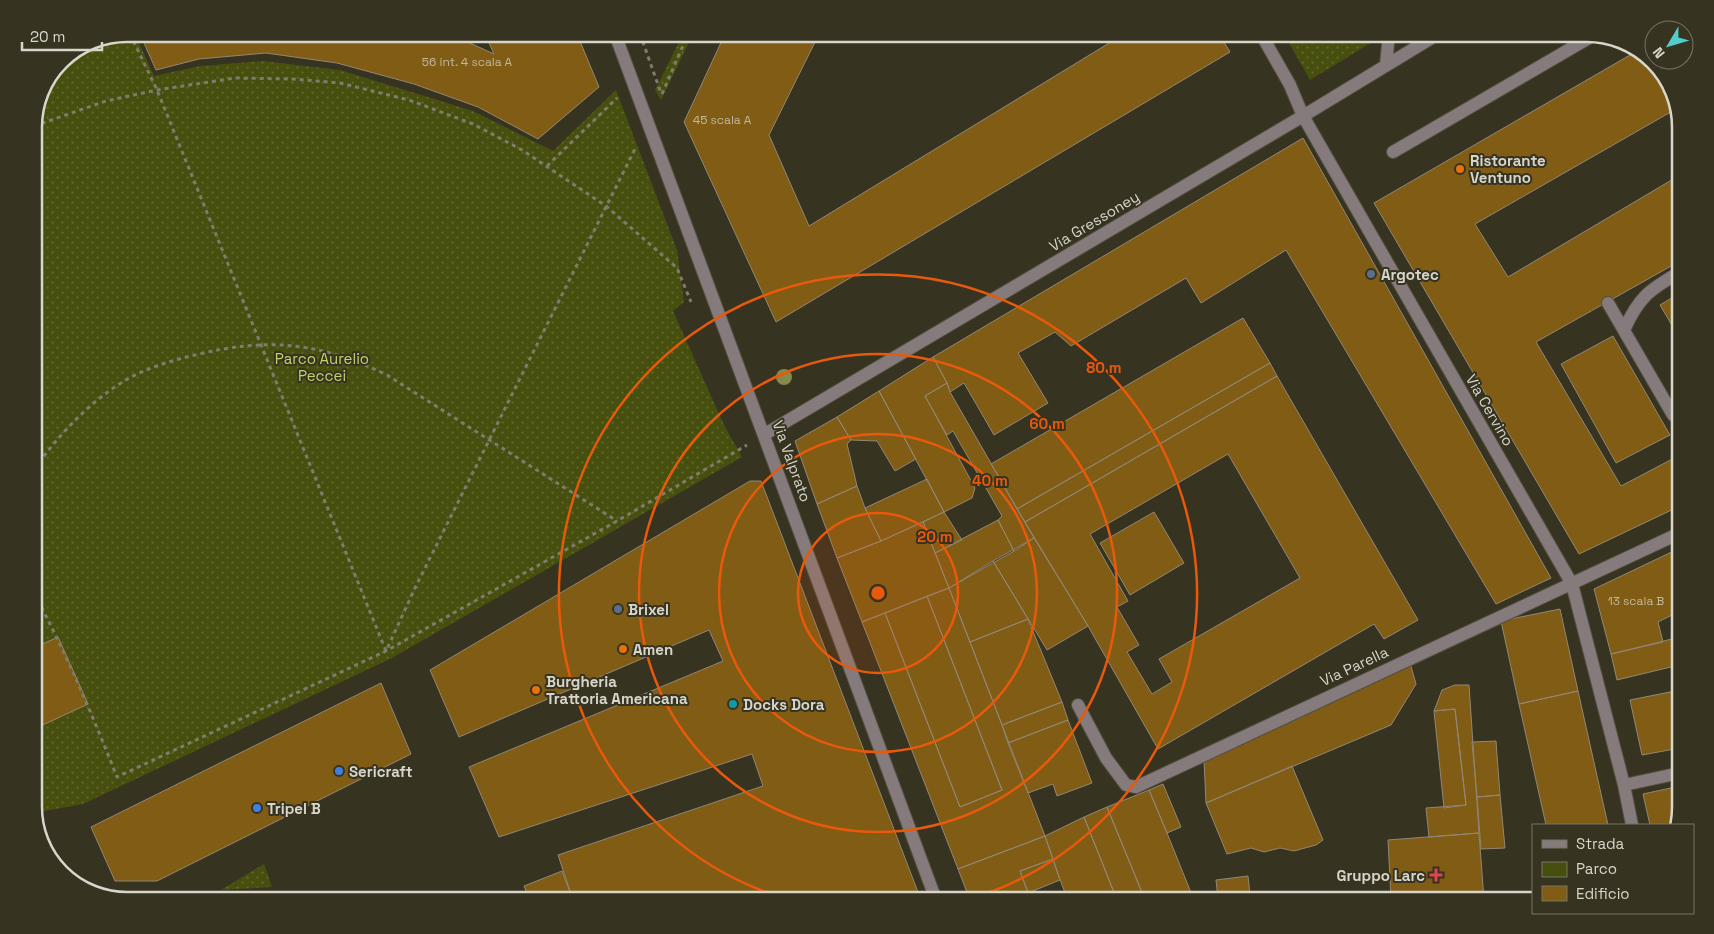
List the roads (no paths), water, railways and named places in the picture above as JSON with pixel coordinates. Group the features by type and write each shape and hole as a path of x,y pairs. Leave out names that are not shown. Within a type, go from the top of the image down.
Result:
{"street":[{"name":"Via Valprato","path":"618,42 765,434 933,892"},
{"name":"Via Cervino","path":"1266,42 1290,85 1303,116 1572,584 1624,785 1632,824"},
{"path":"1386,65 1387,42"},
{"name":"Via Gressoney","path":"765,434 1303,116 1420,42"},
{"path":"1393,152 1582,42"},
{"path":"1624,330 1644,296 1671,277"},
{"path":"1608,303 1671,410"},
{"name":"Via Parella","path":"1078,705 1106,758 1126,785 1136,787 1672,537"},
{"path":"1624,785 1672,775"}],"place":[{"name":"Ristorante Ventuno","path":"1460,169"},
{"name":"Argotec","path":"1371,274"},
{"name":"Brixel","path":"618,609"},
{"name":"Amen","path":"623,649"},
{"name":"Burgheria Trattoria Americana","path":"536,690"},
{"name":"Docks Dora","path":"733,704"},
{"name":"Sericraft","path":"339,771"},
{"name":"Tripel B","path":"257,808"},
{"name":"Gruppo Larc","path":"1436,875"}],"park label":[{"name":"Parco Aurelio Peccei","path":"322,366"}]}
